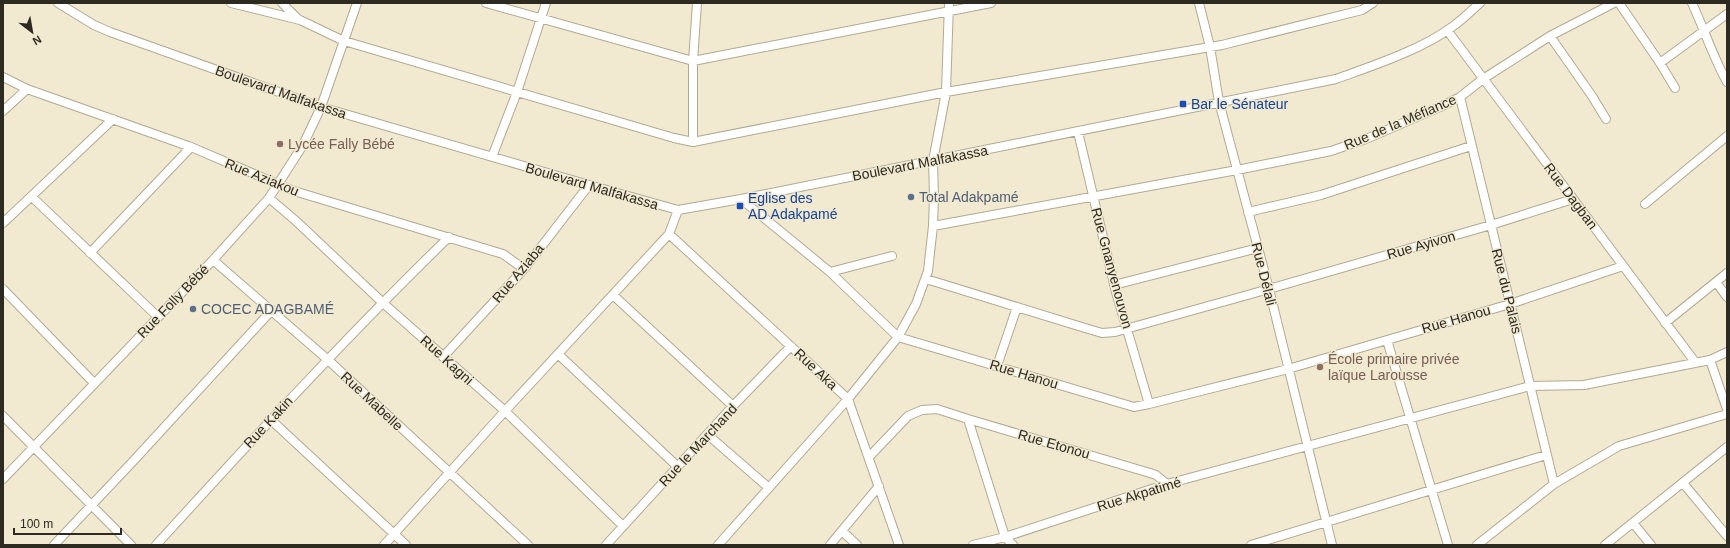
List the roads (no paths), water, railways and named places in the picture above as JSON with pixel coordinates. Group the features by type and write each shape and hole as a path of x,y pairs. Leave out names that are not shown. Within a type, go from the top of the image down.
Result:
{"street":[{"name":"Boulevard Malfakassa","path":"58,3 110,32 321,107 589,186 678,210 742,200 1336,79 1377,65 1418,46 1447,30 1480,3"},
{"path":"230,3 300,20 344,41 674,138 693,142 946,92 1210,46 1362,10 1372,3"},
{"path":"282,3 300,20"},
{"name":"Rue Folly Bébé","path":"3,479 213,260 269,198 303,145 321,107 357,3"},
{"path":"486,3 693,62 948,7 991,3"},
{"path":"492,157 517,92 546,3"},
{"path":"693,142 693,62 696,3"},
{"name":"Rue Délali","path":"1199,3 1210,46 1219,102 1269,289 1306,446 1332,545"},
{"name":"Rue de la Méfiance","path":"933,226 1237,170 1331,151 1366,139 1460,97 1483,79 1550,36 1614,3"},
{"path":"1618,3 1660,63 1675,88"},
{"path":"1692,3 1705,30 1721,72 1727,82"},
{"path":"718,545 848,399 898,338 916,304 926,279 933,226 933,161 946,92 948,7"},
{"path":"1660,63 1727,14"},
{"name":"Rue Dagban","path":"1447,30 1695,362"},
{"path":"1550,36 1592,96 1606,119"},
{"name":"Rue Aziakou","path":"3,77 27,89 113,118 191,147 302,194 503,254 524,269"},
{"path":"3,111 27,89"},
{"name":"Rue du Palais","path":"1460,97 1554,484"},
{"path":"3,222 32,197 113,118"},
{"name":"Rue Gnanyenouvon","path":"1078,132 1114,286 1149,404"},
{"path":"1645,204 1727,136"},
{"path":"1248,212 1321,195 1471,146"},
{"path":"90,253 191,147"},
{"name":"Rue Aziaba","path":"443,357 524,269 589,186"},
{"path":"32,197 158,316"},
{"name":"Rue Kagni","path":"269,198 296,221 382,302 505,411 623,526"},
{"name":"Rue Ayivon","path":"926,279 1102,333 1127,329 1269,289 1491,225 1573,199"},
{"path":"742,200 830,272 898,338"},
{"path":"384,545 449,472 669,234 678,210"},
{"name":"Rue Aka","path":"669,234 848,399 899,545"},
{"name":"Rue Kakin","path":"156,545 270,419 327,359 382,302 449,237"},
{"path":"1114,286 1258,248"},
{"path":"830,272 892,256"},
{"name":"Rue Mabelle","path":"213,260 327,359 528,545"},
{"name":"Rue Hanou","path":"898,338 1131,406 1149,404 1288,369 1510,304 1623,266"},
{"path":"1665,323 1727,273"},
{"path":"1716,282 1727,297"},
{"path":"3,289 94,383"},
{"path":"613,295 733,406"},
{"path":"997,366 1017,307"},
{"path":"54,545 138,457 272,310"},
{"path":"1387,340 1448,545"},
{"name":"Rue le Marchand","path":"606,545 733,406 792,346"},
{"name":"Rue Akpatimé","path":"973,545 1004,537 1167,484 1530,386 1584,385 1710,360 1727,352"},
{"path":"558,354 678,467"},
{"path":"1710,360 1727,409"},
{"name":"Rue Etonou","path":"869,457 908,416 922,410 938,409 1150,473 1156,475 1167,484"},
{"path":"1477,545 1554,484 1620,446 1727,414"},
{"path":"3,416 130,545"},
{"path":"270,419 406,545"},
{"path":"968,419 1004,537 1012,545"},
{"path":"708,435 769,488"},
{"path":"1605,545 1727,447"},
{"path":"1251,545 1546,455"},
{"path":"1683,483 1727,536"},
{"path":"830,545 879,486"},
{"path":"1633,523 1651,545"},
{"path":"842,531 856,545"}],"place":[{"name":"Bar le Sénateur","path":"1183,104"},
{"name":"Lycée Fally Bébé","path":"280,144"},
{"name":"Total Adakpamé","path":"911,197"},
{"name":"Eglise des AD Adakpamé","path":"740,206"},
{"name":"COCEC ADAGBAMÉ","path":"193,309"},
{"name":"École primaire privée laïque Larousse","path":"1320,367"}]}
